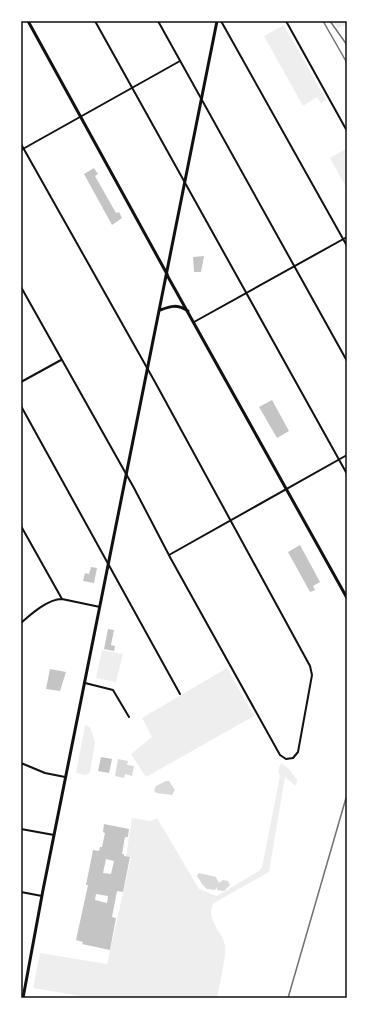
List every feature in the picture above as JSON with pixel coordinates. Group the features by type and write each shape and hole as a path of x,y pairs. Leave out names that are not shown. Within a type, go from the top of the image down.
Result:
{"main road":[{"path":"28,21 167,275 347,598"},
{"path":"23,998 108,565 203,100 217,21"},
{"path":"160,310 174,306 181,306 188,311"}],"street":[{"path":"95,21 347,474"},
{"path":"158,21 347,361"},
{"path":"221,21 347,246"},
{"path":"286,21 347,131"},
{"path":"22,149 180,61"},
{"path":"21,144 22,149 148,371 312,671 298,752 290,759 284,758 280,755 21,287"},
{"path":"194,322 347,237"},
{"path":"21,382 61,360"},
{"path":"21,406 180,694"},
{"path":"169,554 347,455"},
{"path":"21,526 62,599"},
{"path":"21,623 33,612 56,600 62,599 100,607"},
{"path":"85,683 113,690 129,717"},
{"path":"21,763 45,773 66,777"},
{"path":"21,829 54,835"},
{"path":"21,892 42,896"}],"shaded area":[{"path":"333,21 347,21 347,24 338,28"},
{"path":"284,25 326,100 321,103 317,97 303,106 264,36"},
{"path":"347,148 347,189 330,158"},
{"path":"102,650 123,654 116,682 96,678"},
{"path":"227,668 254,716 146,777 131,754 152,737 142,718"},
{"path":"85,725 90,727 95,742 90,772 86,775 76,773"},
{"path":"118,759 128,761 127,765 134,766 132,776 125,774 124,778 115,776"},
{"path":"281,763 289,769 297,780 296,786 285,777 269,872 214,903 211,909 212,919 225,945 224,963 217,998 81,998 81,996 33,988 40,953 107,964 131,858 126,856 132,818 150,821 157,818 199,889 217,896 259,871 262,867 280,776 278,770"},
{"path":"169,781 175,790 172,795 157,793 154,791 156,786"},
{"path":"199,873 216,877 219,883 223,880 228,881 230,885 224,891 217,890 217,887 215,890 207,889 197,876"}],"building":[{"path":"94,168 98,174 95,176 116,213 119,212 122,218 112,225 84,174"},
{"path":"204,256 201,272 194,272 193,257"},
{"path":"272,400 289,431 277,438 259,407"},
{"path":"300,545 320,582 313,586 315,590 310,592 288,552"},
{"path":"91,567 97,568 94,583 83,581 85,573 89,574"},
{"path":"108,629 114,630 111,645 115,646 114,651 104,649"},
{"path":"50,669 66,672 60,691 46,689"},
{"path":"101,757 112,759 109,773 98,771"},
{"path":"104,824 129,829 128,837 125,837 122,854 130,857 123,892 117,891 112,917 116,918 110,950 82,944 83,942 76,940 88,885 86,885 93,850 99,851 100,847 102,847 105,833 103,832","holes":["106,859 114,861 111,874 103,873","96,894 108,896 107,903 95,900"]}],"railway":[{"path":"323,21 347,63"},
{"path":"330,21 347,45"},
{"path":"288,998 346,798"}]}
